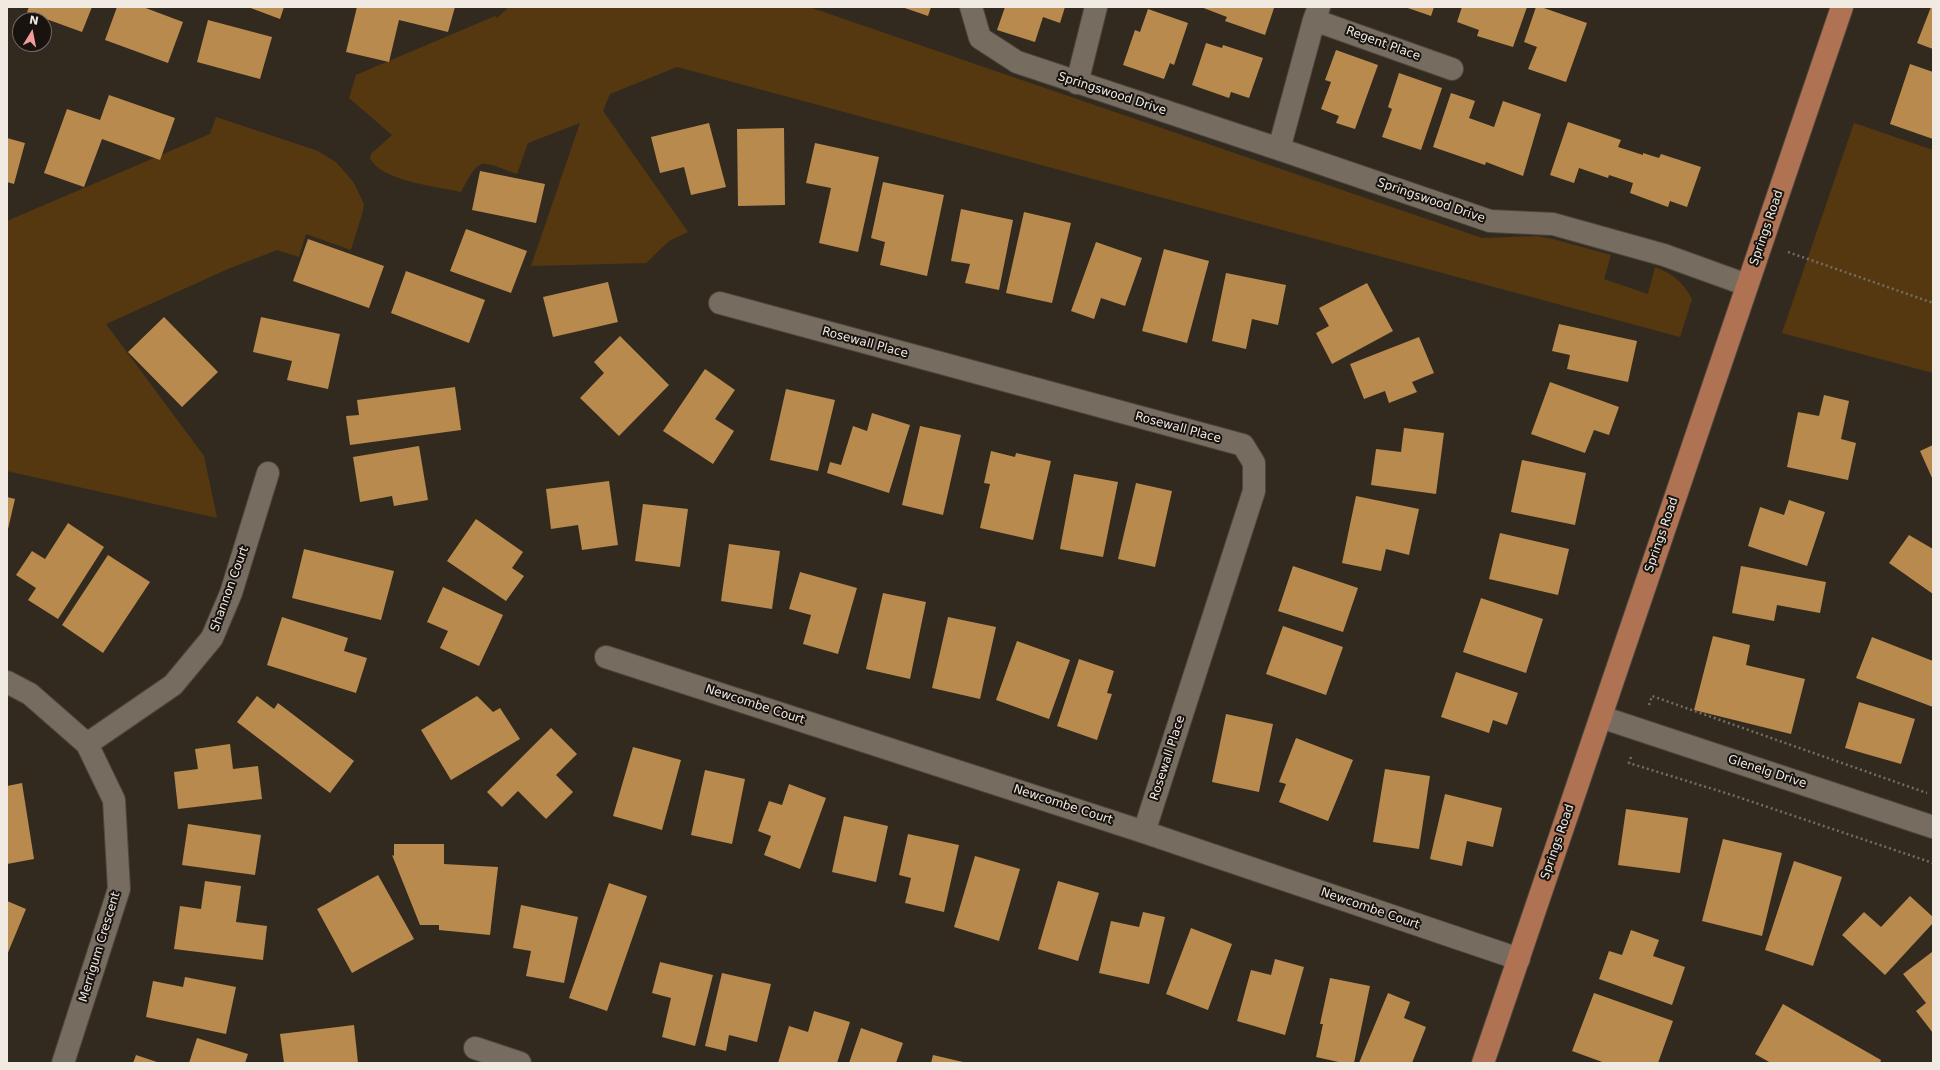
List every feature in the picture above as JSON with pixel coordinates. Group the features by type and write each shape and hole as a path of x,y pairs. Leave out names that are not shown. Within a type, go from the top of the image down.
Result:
{"main road":[{"name":"Springs Road","path":"1483,1063 1842,7"}],"street":[{"name":"Springswood Drive","path":"971,7 980,38 1017,62 1490,221 1553,224 1664,255 1747,285"},
{"path":"1077,82 1096,7"},
{"path":"1279,149 1317,13"},
{"name":"Regent Place","path":"1317,13 1452,69"},
{"name":"Rosewall Place","path":"720,304 1243,446 1254,463 1254,491 1144,832"},
{"name":"Shannon Court","path":"87,744 173,685 212,638 231,593 268,473"},
{"name":"Newcombe Court","path":"606,657 1144,832 1519,959"},
{"name":"Merrigum Crescent","path":"7,682 30,694 87,744 114,800 119,889 63,1063"},
{"name":"Glenelg Drive","path":"1601,717 1933,827"},
{"path":"476,1048 520,1063"}],"path":[{"path":"1785,250 1933,303"},
{"path":"1933,796 1652,696 1629,763 1727,793 1933,863"}],"shaded area":[{"path":"506,7 809,7 1482,238 1536,236 1553,239 1611,255 1604,279 1648,294 1655,267 1677,279 1692,299 1680,337 677,67 610,94 603,111 688,232 669,241 646,263 531,266 580,123 528,143 517,174 488,164 478,166 473,171 461,192 397,178 376,166 370,158 371,154 392,135 349,98 356,75 495,16 497,18 507,9"},
{"path":"216,117 318,151 337,163 354,183 364,204 351,250 306,234 299,257 277,250 228,269 106,324 204,456 217,518 7,471 7,221 210,134"},
{"path":"1854,123 1933,150 1933,373 1782,333"}],"building":[{"path":"29,7 92,7 82,32 52,21 52,12 27,12"},
{"path":"117,7 143,7 183,22 168,63 105,40"},
{"path":"248,7 284,7 280,19"},
{"path":"357,7 455,7 448,32 399,20 389,62 346,52"},
{"path":"902,7 931,7 928,16"},
{"path":"1005,7 1065,7 1060,23 1043,17 1035,42 997,30"},
{"path":"1201,7 1274,8 1265,35 1225,21 1227,17"},
{"path":"1405,7 1434,7 1431,16"},
{"path":"1462,7 1527,7 1513,47 1477,36 1479,30 1457,22"},
{"path":"1536,7 1541,7 1587,23 1566,82 1528,69 1537,47 1524,42"},
{"path":"1931,7 1933,7 1933,49 1917,43"},
{"path":"1148,9 1188,23 1174,65 1170,63 1164,79 1123,65 1135,30 1140,32"},
{"path":"208,20 272,37 260,79 197,62"},
{"path":"1206,43 1222,48 1223,45 1263,58 1249,98 1231,92 1229,98 1192,85"},
{"path":"1336,50 1378,65 1355,129 1336,123 1339,116 1321,109 1331,82 1325,80"},
{"path":"1910,64 1933,72 1933,139 1890,124"},
{"path":"1399,73 1442,88 1421,150 1382,137 1392,109 1388,107"},
{"path":"1451,93 1475,101 1469,118 1494,127 1503,101 1541,114 1523,176 1486,162 1485,165 1433,147"},
{"path":"109,95 175,118 160,160 102,139 84,187 44,173 67,109 100,120"},
{"path":"1568,122 1621,140 1618,147 1643,155 1643,153 1659,158 1661,154 1701,167 1687,207 1670,201 1668,207 1630,193 1633,183 1609,175 1608,178 1579,168 1574,183 1550,175"},
{"path":"709,123 726,187 691,195 684,167 660,173 651,137"},
{"path":"784,128 785,205 738,206 737,129"},
{"path":"7,138 25,143 14,184 7,182"},
{"path":"815,143 879,157 858,252 819,243 831,188 806,183"},
{"path":"480,171 545,184 536,223 472,210"},
{"path":"883,182 944,195 927,276 880,265 885,242 871,238"},
{"path":"961,209 1013,220 999,290 965,283 970,264 951,261"},
{"path":"1024,212 1071,223 1052,303 1006,293"},
{"path":"466,229 527,251 511,293 450,271"},
{"path":"308,239 384,266 369,308 293,281"},
{"path":"1096,242 1142,258 1125,306 1101,298 1094,319 1071,311"},
{"path":"1164,249 1209,261 1187,343 1142,331"},
{"path":"406,271 485,300 469,343 391,313"},
{"path":"1226,273 1286,285 1278,325 1252,319 1246,349 1212,341"},
{"path":"608,282 618,322 553,337 543,297"},
{"path":"1367,283 1393,331 1332,364 1316,333 1329,326 1319,308"},
{"path":"164,317 218,372 182,407 128,352"},
{"path":"261,317 340,334 328,389 287,380 292,361 253,352"},
{"path":"1559,324 1637,341 1628,382 1567,369 1570,355 1552,351"},
{"path":"620,336 669,385 619,436 580,398 604,373 594,362"},
{"path":"1419,337 1434,373 1412,382 1417,392 1389,403 1385,391 1364,399 1350,364"},
{"path":"705,369 735,390 715,419 734,431 713,464 663,431"},
{"path":"1550,382 1619,407 1609,435 1594,430 1585,453 1531,434"},
{"path":"455,387 461,430 350,445 346,416 359,415 357,400"},
{"path":"786,389 835,400 818,471 770,460"},
{"path":"1824,395 1849,401 1841,439 1856,443 1848,480 1787,467 1798,412 1819,416"},
{"path":"872,413 910,425 889,493 827,473 830,462 841,465 853,426 867,431"},
{"path":"920,426 961,435 943,515 902,505"},
{"path":"1404,428 1444,433 1436,494 1371,485 1376,449 1401,452"},
{"path":"1933,445 1933,480 1920,451"},
{"path":"419,446 428,500 394,506 392,496 360,502 353,457"},
{"path":"991,451 1015,457 1016,453 1051,461 1033,540 980,528 990,484 984,483"},
{"path":"1522,460 1586,473 1575,525 1511,512"},
{"path":"1074,474 1118,482 1103,557 1060,549"},
{"path":"609,481 618,545 582,550 578,525 551,529 546,489"},
{"path":"1136,483 1172,491 1155,567 1118,559"},
{"path":"1356,496 1419,509 1409,555 1386,549 1381,571 1342,563"},
{"path":"7,497 15,499 8,529 7,529"},
{"path":"1789,500 1825,512 1807,566 1748,546 1760,507 1784,515"},
{"path":"643,504 688,509 680,567 635,561"},
{"path":"476,519 523,552 512,568 524,576 506,601 447,561"},
{"path":"68,523 104,547 58,619 28,600 36,588 16,575 32,551 45,559"},
{"path":"1500,533 1569,549 1558,595 1489,579"},
{"path":"1909,535 1933,549 1933,594 1889,563"},
{"path":"729,544 780,551 772,609 721,601"},
{"path":"304,549 394,571 381,620 292,598"},
{"path":"108,555 150,582 103,653 62,625"},
{"path":"1293,566 1358,588 1343,632 1278,611"},
{"path":"1741,566 1826,582 1820,613 1777,605 1774,621 1732,613"},
{"path":"800,572 857,588 838,654 803,644 811,615 789,609"},
{"path":"443,587 503,615 479,666 440,648 448,631 427,622"},
{"path":"883,593 926,602 910,679 866,669"},
{"path":"1481,598 1543,619 1526,673 1463,652"},
{"path":"282,617 348,638 344,651 367,658 356,693 267,665"},
{"path":"948,617 996,627 980,699 932,688"},
{"path":"1283,626 1343,647 1326,695 1266,674"},
{"path":"1713,636 1750,645 1746,665 1805,679 1791,734 1694,710"},
{"path":"1872,637 1933,661 1933,707 1856,678"},
{"path":"1017,641 1070,660 1049,719 996,700"},
{"path":"1079,659 1114,671 1107,693 1112,694 1097,740 1057,726"},
{"path":"1456,672 1518,693 1507,725 1493,720 1489,733 1441,717"},
{"path":"257,696 274,709 278,703 354,761 330,793 237,722"},
{"path":"477,696 493,712 500,708 520,739 451,780 421,730"},
{"path":"1859,702 1915,719 1901,764 1845,748"},
{"path":"1226,714 1273,724 1259,792 1212,782"},
{"path":"551,728 577,754 556,775 573,792 546,819 518,791 502,807 487,792"},
{"path":"1296,738 1353,760 1328,821 1279,802 1286,784 1279,782"},
{"path":"230,744 233,769 258,766 262,799 178,809 174,772 198,769 195,749"},
{"path":"633,747 681,760 662,830 613,816"},
{"path":"1385,769 1430,776 1419,849 1373,842"},
{"path":"705,770 745,779 732,844 691,835"},
{"path":"22,783 34,859 7,864 7,786"},
{"path":"789,784 826,798 800,869 764,855 771,836 758,831 769,801 782,805"},
{"path":"1445,794 1502,808 1493,847 1467,841 1462,866 1430,859"},
{"path":"1626,809 1688,818 1680,873 1618,865"},
{"path":"844,816 888,826 876,882 832,872"},
{"path":"188,824 261,835 255,875 182,865"},
{"path":"908,834 959,845 944,912 905,903 911,878 899,875"},
{"path":"1723,839 1782,853 1762,936 1702,921"},
{"path":"394,844 444,844 444,864 498,867 490,935 439,930 439,925 420,925 392,855 394,856"},
{"path":"975,856 1020,869 999,941 954,927"},
{"path":"1794,861 1842,877 1813,966 1765,950"},
{"path":"378,875 414,939 352,973 317,909"},
{"path":"205,881 241,886 236,922 267,926 263,960 174,949 180,906 201,909"},
{"path":"1058,881 1099,893 1078,961 1038,949"},
{"path":"609,883 647,896 607,1011 569,998"},
{"path":"1910,896 1933,917 1933,923 1885,975 1842,935 1864,912 1881,927"},
{"path":"7,901 26,909 7,955"},
{"path":"521,905 578,917 564,983 526,976 531,951 513,948"},
{"path":"1143,912 1165,917 1149,984 1099,973 1111,921 1139,927"},
{"path":"1191,928 1232,944 1208,1010 1166,994"},
{"path":"1631,930 1659,940 1653,956 1685,967 1672,1005 1599,979 1609,951 1622,955"},
{"path":"1932,952 1933,1033 1916,1011 1926,1003 1903,974"},
{"path":"1275,959 1304,967 1285,1035 1237,1021 1251,970 1271,975"},
{"path":"660,962 713,975 695,1046 662,1037 671,998 652,993"},
{"path":"722,973 771,984 757,1042 729,1035 726,1051 705,1046"},
{"path":"185,977 236,987 226,1034 146,1017 153,981 183,987"},
{"path":"1330,978 1370,986 1354,1063 1343,1063 1316,1057 1323,1024 1320,1024"},
{"path":"1388,993 1410,1002 1404,1018 1426,1027 1412,1063 1359,1063"},
{"path":"1594,993 1673,1021 1658,1063 1605,1063 1572,1051"},
{"path":"1783,1004 1881,1060 1880,1063 1771,1063 1755,1054"},
{"path":"814,1011 850,1022 837,1063 778,1063 789,1026 808,1032"},
{"path":"354,1025 358,1063 284,1063 280,1034"},
{"path":"861,1028 903,1043 896,1063 849,1063"},
{"path":"197,1038 248,1054 245,1063 189,1063"},
{"path":"136,1055 160,1063 133,1063"},
{"path":"933,1055 963,1062 963,1063 931,1063"}]}
